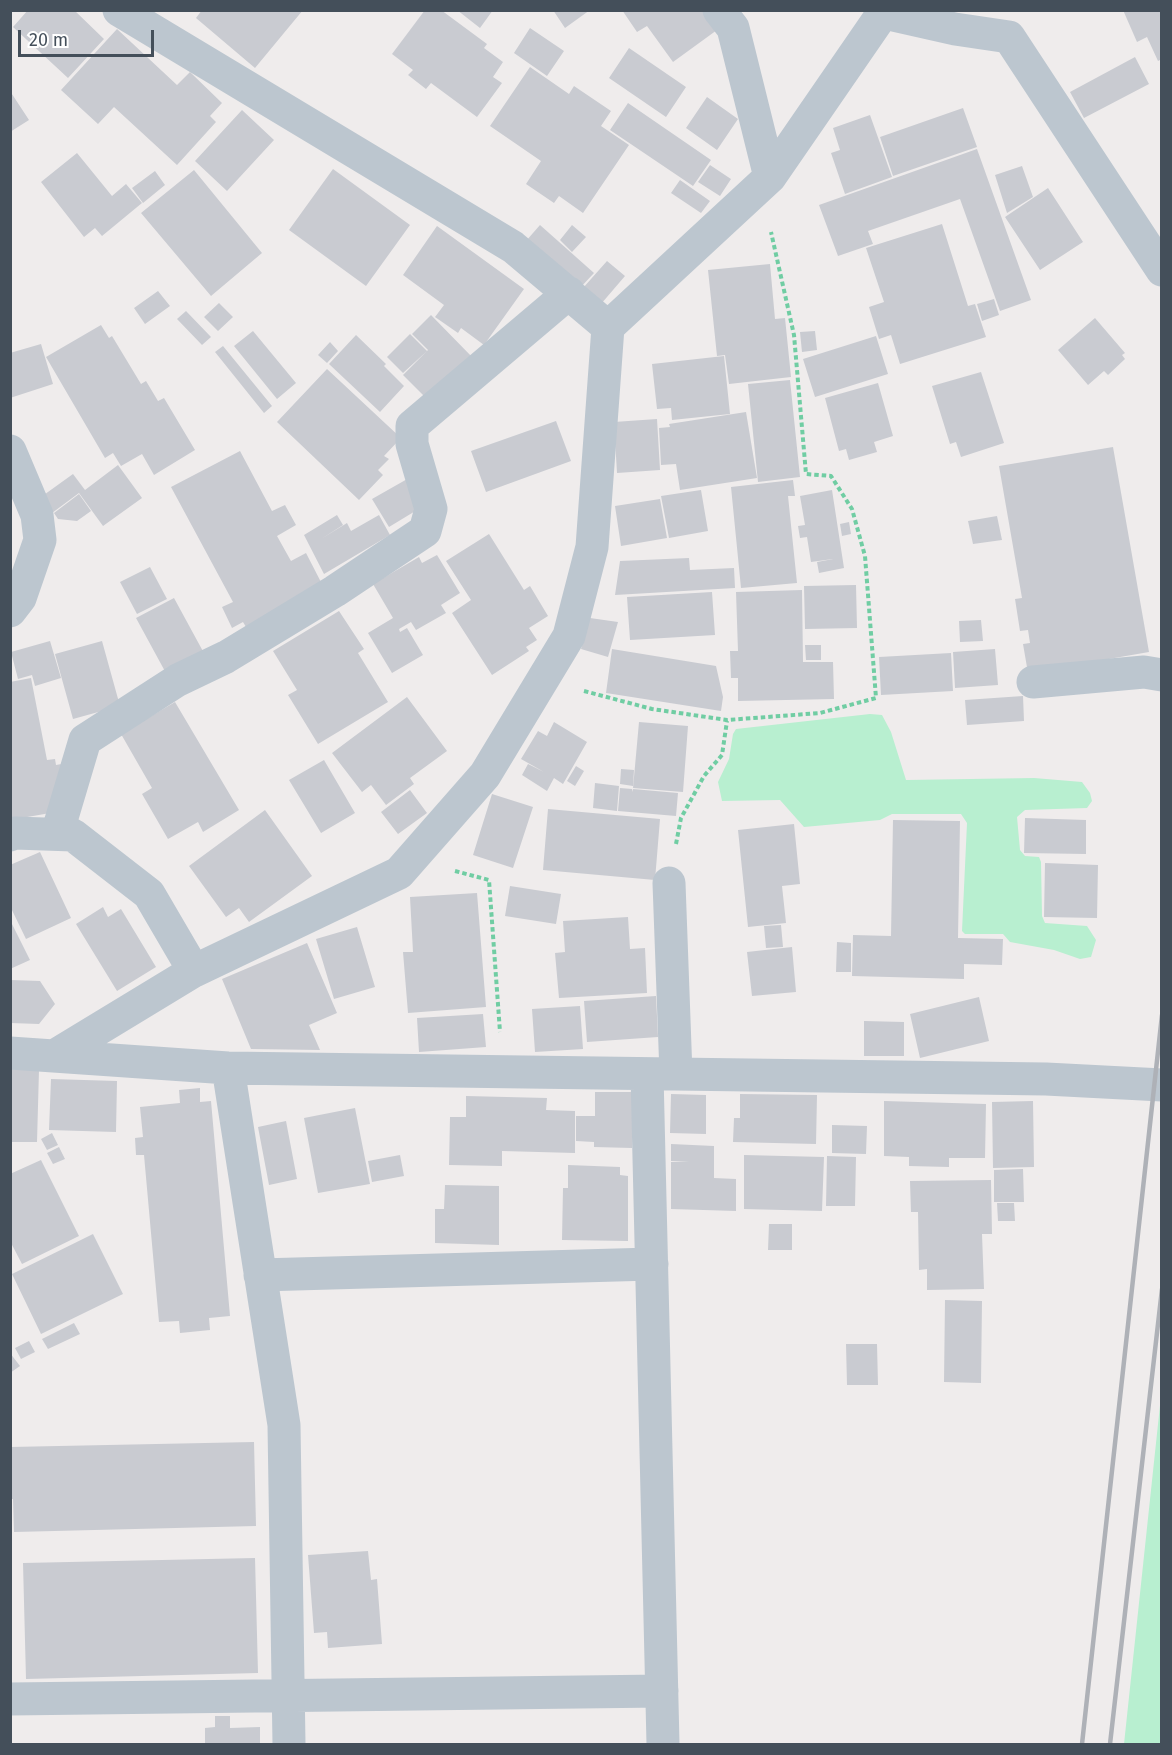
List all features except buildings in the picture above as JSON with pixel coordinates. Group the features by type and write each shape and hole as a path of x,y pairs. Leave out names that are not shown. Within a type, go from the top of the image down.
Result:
{"street":[{"path":"119,10 513,247 608,327"},
{"path":"719,10 733,28 765,182"},
{"path":"54,1056 194,971 399,873 485,775 569,636 592,547 608,327 765,182 884,12 956,29 1013,24 1161,270"},
{"path":"57,834 85,740 178,680 226,657 335,591 425,531 431,509 412,444 412,426 569,293"},
{"path":"10,450 37,515 40,540 20,598 10,611"},
{"path":"1033,682 1144,672 1161,675"},
{"path":"10,835 15,833 73,835 149,894 194,971"},
{"path":"663,1744 652,1264 669,883"},
{"path":"10,1053 228,1068 1046,1079 1161,1085"},
{"path":"228,1068 284,1425 289,1744"},
{"path":"260,1275 652,1264"},
{"path":"10,1699 662,1691"}],"path":[{"path":"542,680 652,709 727,720 820,712 876,698 865,556 852,509 831,476 806,474 794,334 765,182"},
{"path":"669,883 681,818 704,776 722,754 727,720"},
{"path":"411,858 489,880 502,1071"}],"green space":[{"path":"870,714 882,715 891,732 906,780 1034,778 1082,782 1090,793 1092,801 1087,808 1025,810 1017,817 1020,850 1025,856 1039,857 1041,862 1042,916 1045,923 1087,926 1096,940 1091,957 1080,959 1054,950 1010,942 1003,934 965,934 962,931 967,823 961,814 892,814 880,820 804,827 780,800 722,801 718,782 729,759 736,729"},
{"path":"1161,1396 1161,1744 1124,1744"}],"railway":[{"path":"1082,1744 1162,1015"},
{"path":"1110,1744 1162,1289"}]}
